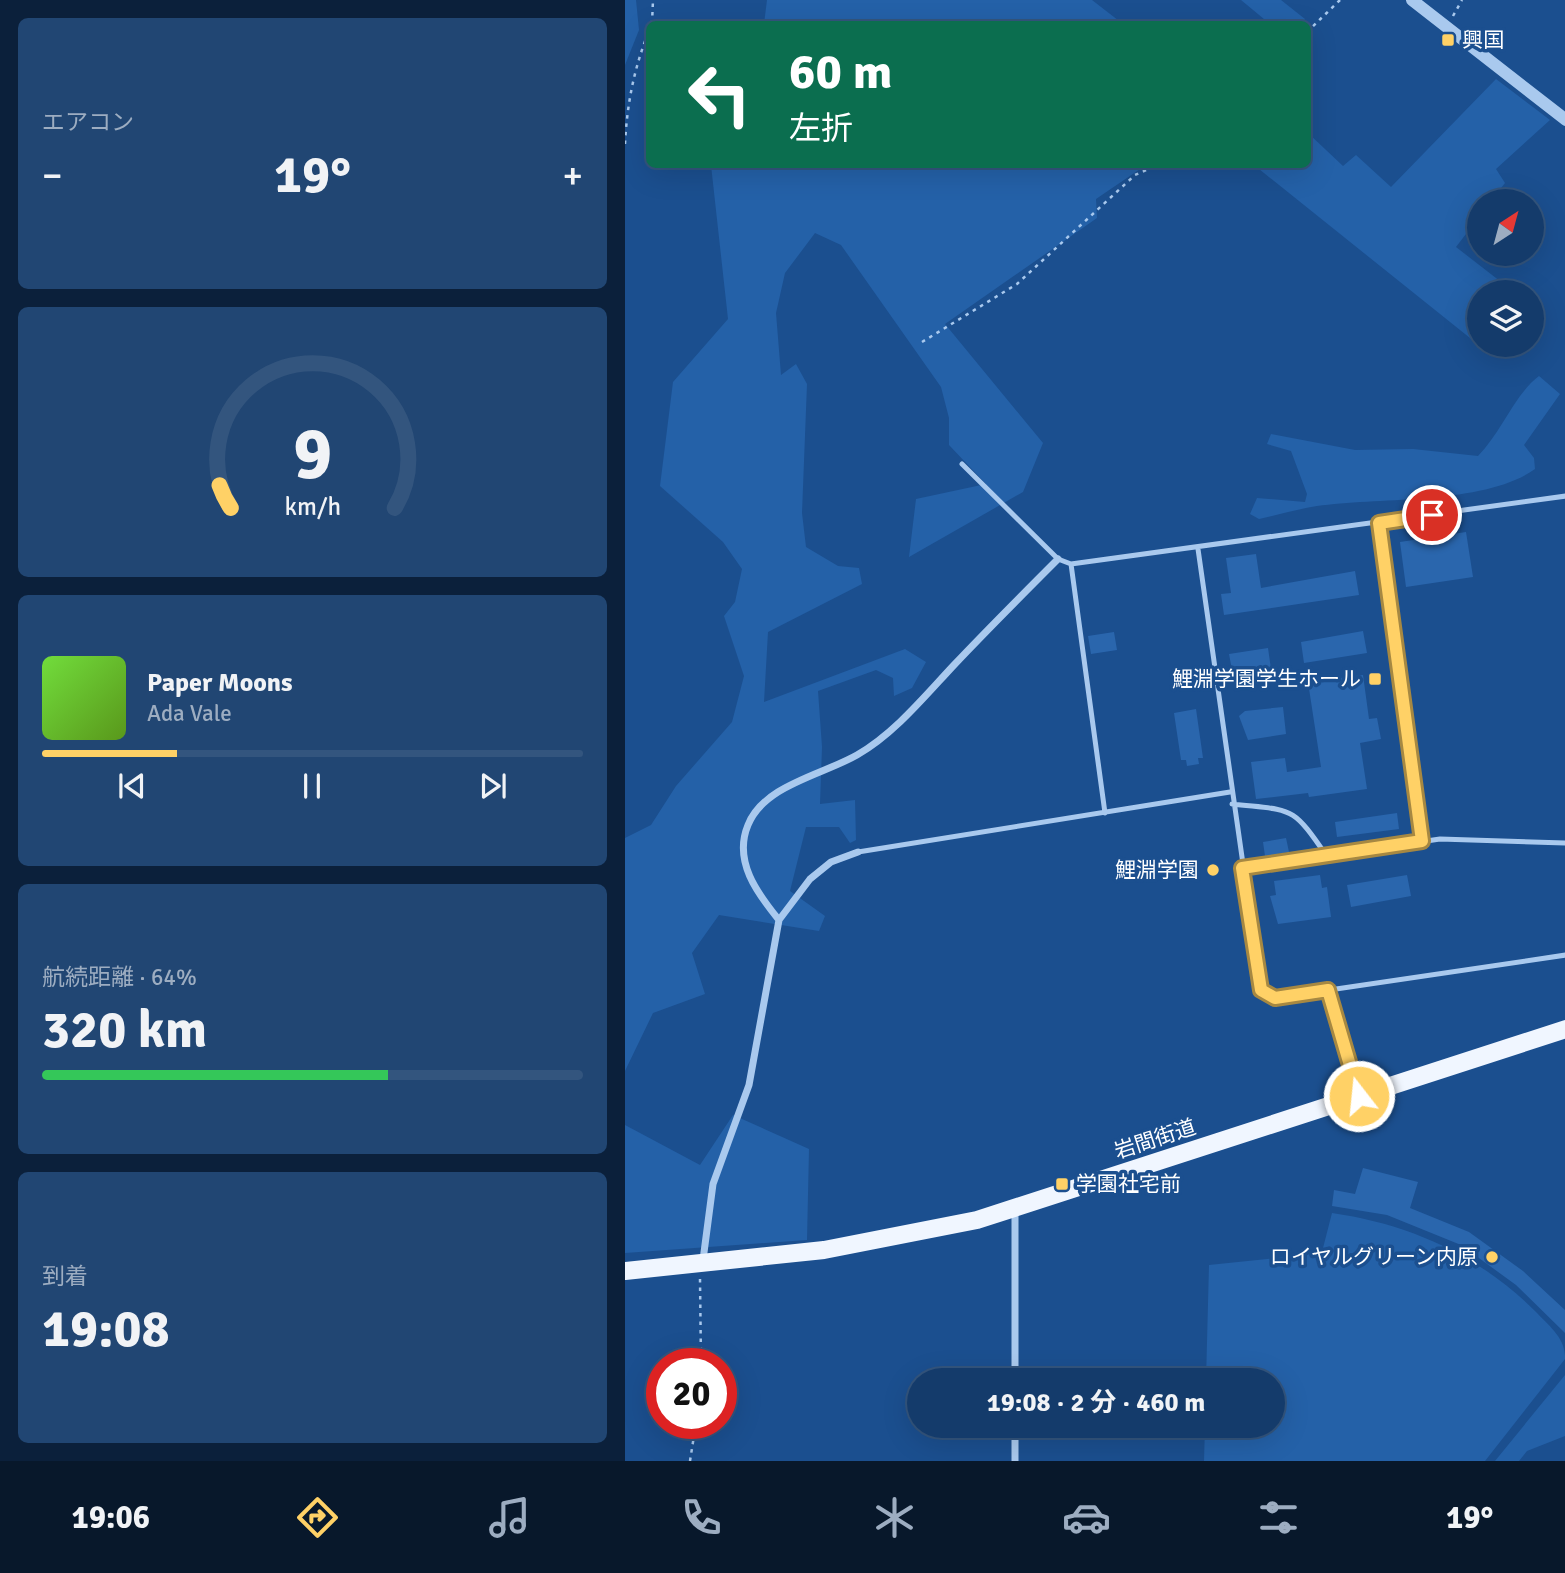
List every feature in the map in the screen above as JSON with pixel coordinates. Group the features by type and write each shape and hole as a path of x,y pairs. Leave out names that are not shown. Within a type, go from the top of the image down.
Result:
{"main road":[{"name":"岩間街道","path":"625,1271 703,1265 942,1229 1015,1209 1565,1030"}],"street":[{"path":"1412,0 1565,120"},
{"path":"779,920 755,892 746,867 743,841 760,805 859,754 894,726 1058,559"},
{"path":"703,1265 713,1184 749,1084 779,920 810,879 830,862 858,852"},
{"path":"1015,1209 1015,1368"},
{"path":"1015,1438 1015,1461"}],"lane":[{"path":"962,464 1058,559 1071,564 1198,549 1565,496"},
{"path":"1379,523 1422,841"},
{"path":"1198,549 1230,792 1261,990 1275,998 1565,955"},
{"path":"1071,564 1105,813"},
{"path":"858,852 1230,792"},
{"path":"1232,804 1286,810 1295,814 1326,855"},
{"path":"1242,868 1422,841 1455,839 1565,843"},
{"path":"1328,990 1359,1096"}],"path":[{"path":"652,21 653,0"},
{"path":"1311,28 1340,0"},
{"path":"1447,27 1462,0"},
{"path":"625,144 626,113 637,61 646,38"},
{"path":"923,342 1017,284 1135,176 1152,168"},
{"path":"701,1348 700,1276 703,1265"},
{"path":"690,1461 693,1439"}],"shaded area":[{"path":"625,0 636,0 639,30 625,65"},
{"path":"767,0 1092,0 1119,21 764,21"},
{"path":"1241,0 1281,0 1305,19 1303,21 1266,21"},
{"path":"1496,79 1550,120 1496,169 1505,183 1500,189 1467,189 1467,233 1456,247 1467,256 1467,266 1480,266 1499,280 1467,280 1467,336 1258,168 1311,168 1311,136 1343,166 1356,155 1391,187"},
{"path":"711,168 1142,168 1096,199 1097,218 945,324 1043,443 1023,492 909,557 916,499 986,484 949,445 949,418 941,387 841,245 815,233 785,273 776,313 781,375 796,364 807,384 802,513 806,547 838,566 859,568 862,584 768,632 764,702 905,649 926,662 912,688 894,696 893,678 876,670 818,691 822,747 820,804 855,800 856,840 850,843 839,827 806,827 790,891 825,916 819,931 719,915 692,953 705,994 653,1013 625,1071 625,838 651,825 676,786 732,722 744,676 724,616 735,602 742,569 723,542 660,486 673,382 728,319"},
{"path":"1539,376 1560,394 1524,445 1534,458 1535,469 1514,481 1489,489 1431,498 1317,506 1259,519 1250,514 1257,498 1305,502 1307,494 1291,451 1267,444 1271,434 1355,450 1413,449 1478,456 1523,393"},
{"path":"733,1115 809,1149 807,1240 625,1253 625,1125 700,1165"},
{"path":"1332,1213 1361,1218 1415,1234 1466,1258 1490,1274 1513,1291 1556,1333 1563,1345 1565,1359 1485,1461 1204,1461 1205,1438 1285,1438 1285,1368 1206,1368 1209,1265 1307,1255 1323,1248"},
{"path":"1565,1375 1565,1436 1527,1451 1519,1461 1495,1461"}],"building":[{"path":"1466,532 1473,577 1406,587 1400,542"},
{"path":"1256,554 1261,588 1355,571 1359,595 1224,615 1221,594 1231,593 1226,558"},
{"path":"1363,631 1367,653 1304,663 1301,642"},
{"path":"1114,632 1117,650 1091,654 1088,636"},
{"path":"1268,648 1271,669 1233,675 1229,654"},
{"path":"1363,675 1369,719 1377,718 1381,739 1360,743 1367,789 1309,797 1308,793 1256,799 1251,762 1285,758 1287,772 1321,767 1308,682"},
{"path":"1283,707 1286,734 1248,740 1239,716 1245,711"},
{"path":"1196,709 1203,758 1198,758 1199,764 1187,766 1186,760 1181,760 1174,713"},
{"path":"1397,813 1399,829 1337,837 1335,822"},
{"path":"1286,838 1289,852 1265,856 1263,842"},
{"path":"1320,875 1322,888 1327,887 1331,917 1278,924 1270,896 1276,895 1274,881"},
{"path":"1407,875 1411,896 1351,907 1347,885"},
{"name":"ロイヤルグリーン内原","path":"1363,1168 1418,1182 1410,1208 1469,1232 1523,1271 1566,1311 1566,1334 1516,1285 1461,1245 1387,1215 1332,1206 1334,1190 1355,1194"}],"place":[{"name":"興国","path":"1448,40"},
{"name":"鯉淵学園学生ホール","path":"1375,679"},
{"name":"鯉淵学園","path":"1213,870"},
{"name":"学園社宅前","path":"1062,1184"},
{"name":"ロイヤルグリーン内原","path":"1492,1257"}],"route":[{"path":"1359,1096 1328,990 1275,998 1261,990 1242,868 1422,841 1379,523 1432,515"}]}
